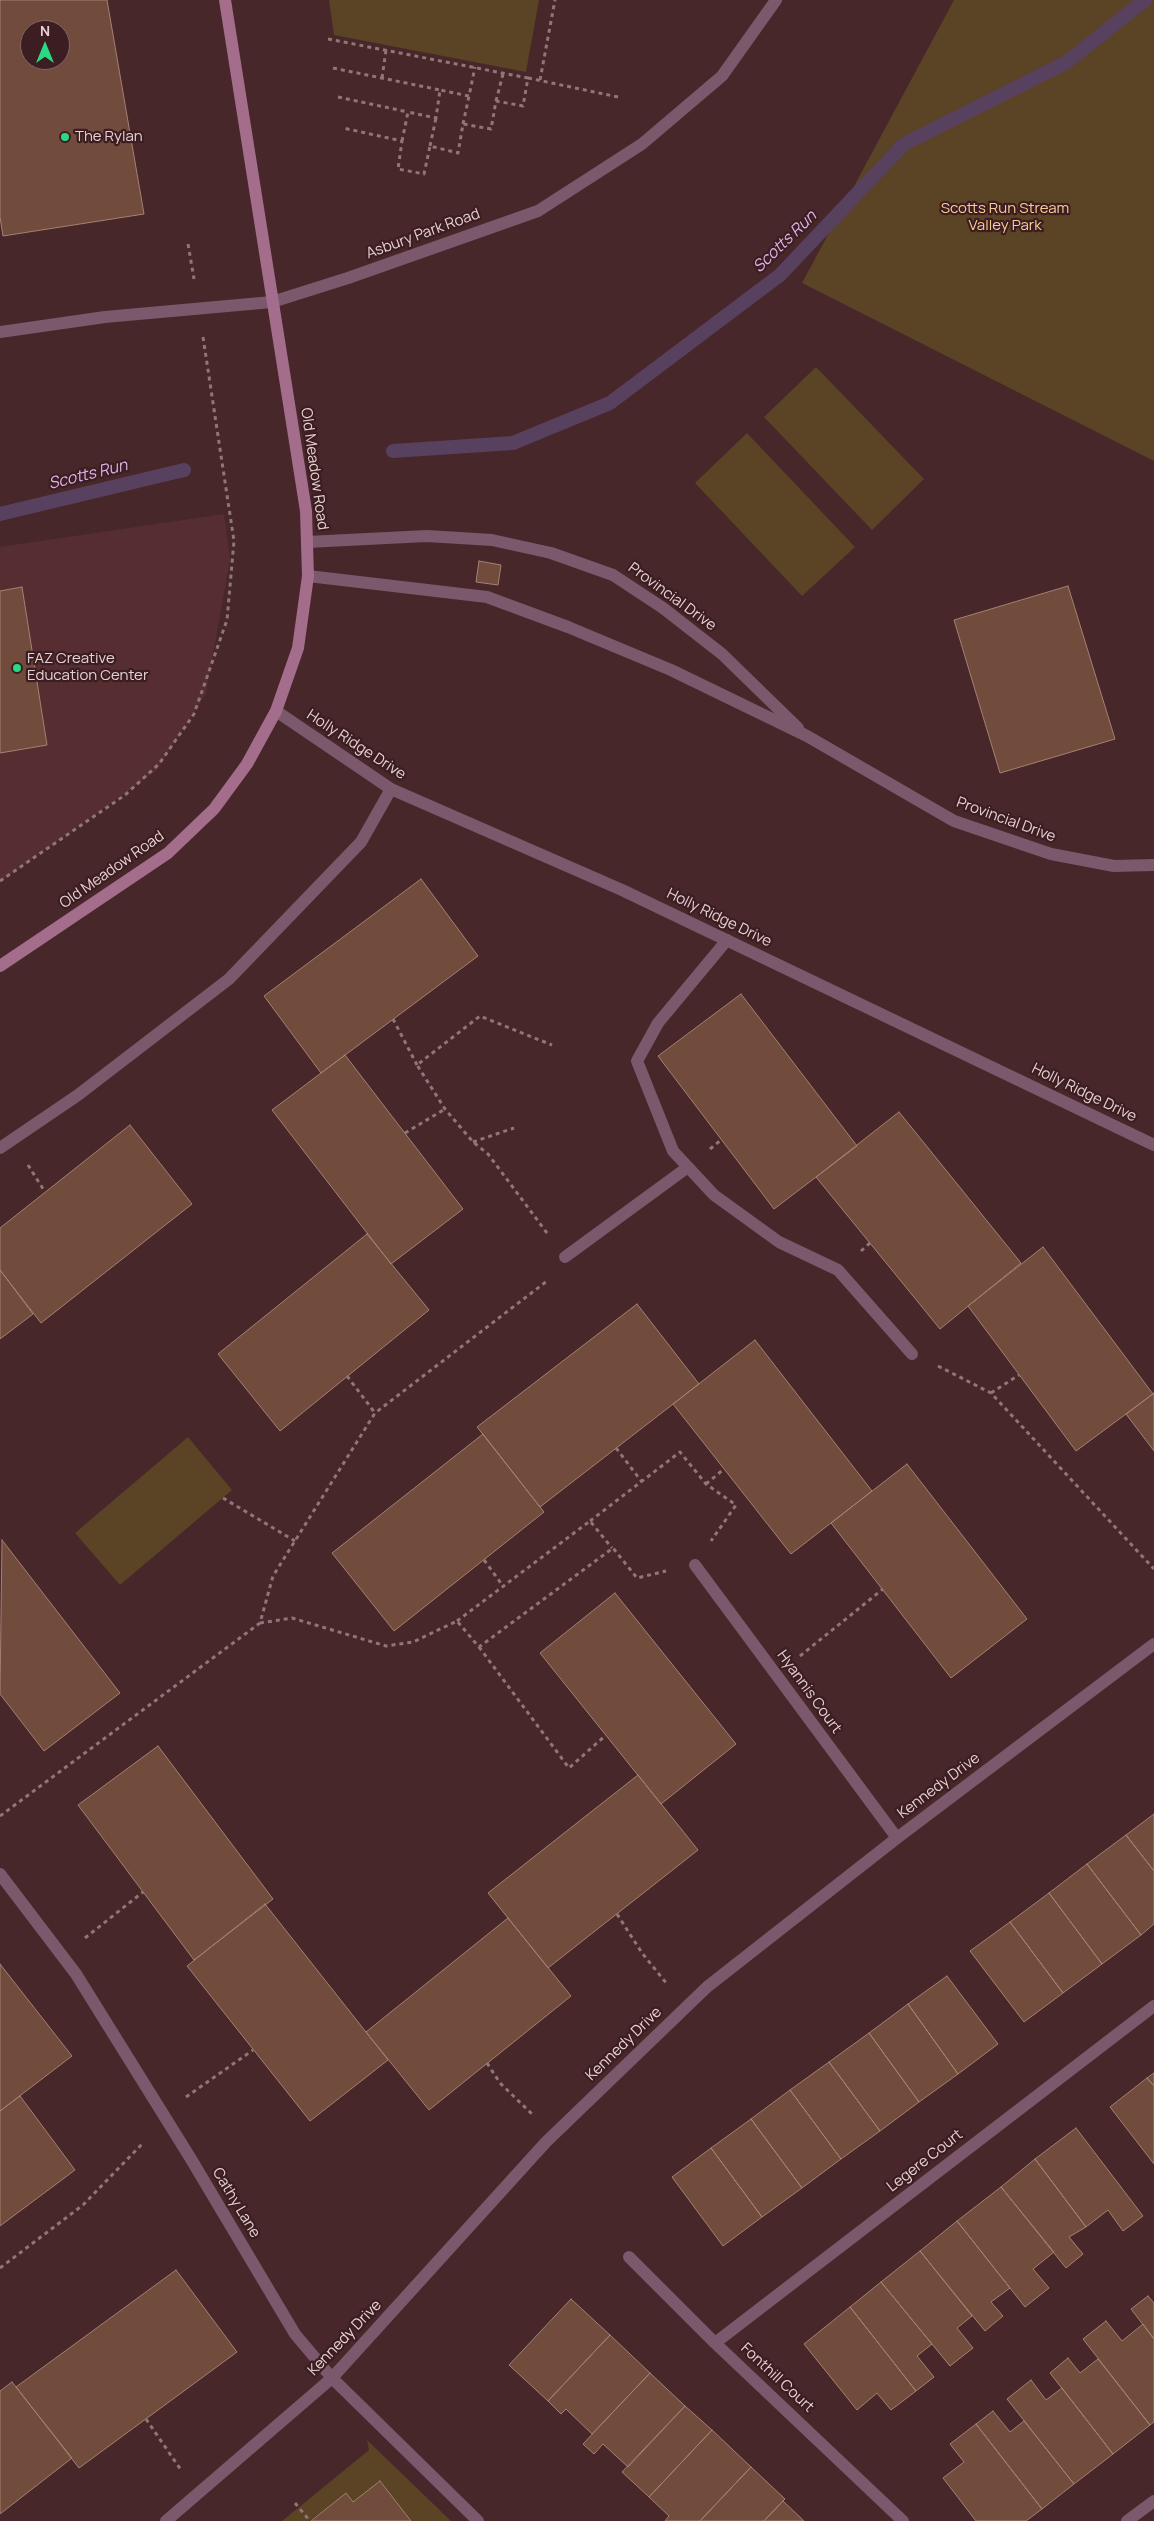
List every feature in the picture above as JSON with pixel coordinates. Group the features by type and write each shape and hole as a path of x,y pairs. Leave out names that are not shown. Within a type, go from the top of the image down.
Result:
{"street":[{"name":"Old Meadow Road","path":"0,966 168,853 214,809 247,764 276,712 298,648 308,576 306,511 225,0"},
{"name":"Asbury Park Road","path":"0,332 105,317 272,302 348,278 538,211 642,144 722,76 776,0"},
{"name":"Provincial Drive","path":"307,542 427,536 492,540 551,553 613,575 663,608 722,654 807,736"},
{"name":"Provincial Drive","path":"308,576 487,597 568,627 670,670 807,736 954,821 1052,854 1114,866 1154,865"},
{"name":"Holly Ridge Drive","path":"276,712 391,790 622,890 1154,1145"},
{"path":"0,1148 78,1095 229,979 361,842 391,790"},
{"path":"727,940 658,1023 637,1061 673,1151 714,1195 779,1242 838,1270 912,1354"},
{"path":"565,1257 688,1167"},
{"name":"Hyannis Court","path":"695,1565 898,1838"},
{"name":"Kennedy Drive","path":"166,2521 332,2378 553,2135 707,1987 898,1838 1154,1644"},
{"name":"Cathy Lane","path":"0,1874 63,1956 165,2116 295,2334 332,2378 478,2521"},
{"name":"Legere Court","path":"715,2343 1154,2006"},
{"name":"Fonthill Court","path":"629,2258 715,2343 903,2521"},
{"path":"1127,2521 1154,2501"}],"path":[{"path":"540,80 555,0"},
{"path":"328,38 618,97"},
{"path":"382,78 386,50"},
{"path":"430,146 458,152 475,67"},
{"path":"333,68 469,96"},
{"path":"463,124 491,129 503,74"},
{"path":"496,101 524,106 528,78"},
{"path":"408,112 398,169 424,174 440,90"},
{"path":"338,97 436,118"},
{"path":"343,128 402,141"},
{"path":"0,882 125,795 159,764 194,714 227,620 234,541 188,244"},
{"path":"417,1064 480,1016 552,1045"},
{"path":"260,1624 273,1576 375,1413 569,1263 488,1154 473,1142 445,1109 417,1064 393,1019"},
{"path":"404,1133 445,1109"},
{"path":"473,1142 514,1128"},
{"path":"912,1354 991,1393 1154,1568"},
{"path":"991,1393 1019,1375"},
{"path":"347,1376 375,1413"},
{"path":"616,1448 642,1482"},
{"path":"0,1816 260,1624 292,1618 386,1646 412,1642 457,1620 680,1452 706,1484 736,1505 695,1565 637,1578 590,1520"},
{"path":"706,1484 724,1469"},
{"path":"223,1498 295,1541"},
{"path":"479,1647 612,1548"},
{"path":"484,1560 503,1586"},
{"path":"777,1675 882,1589"},
{"path":"457,1620 569,1768 606,1735"},
{"path":"63,1956 143,1892"},
{"path":"616,1914 642,1953 686,2007"},
{"path":"0,2267 83,2205 165,2116 253,2050"},
{"path":"487,2063 500,2083 553,2135"},
{"path":"146,2419 197,2494"},
{"path":"295,2503 310,2521"}],"shaded area":[{"path":"224,514 230,559 206,694 156,771 0,882 0,547"}],"green space":[{"path":"329,0 539,0 526,72 334,35"},
{"name":"Scotts Run Stream Valley Park","path":"954,0 1154,0 1154,461 802,283"},
{"path":"816,367 924,479 872,530 764,417"},
{"path":"747,433 855,547 802,596 695,483"},
{"path":"188,1437 232,1490 120,1585 75,1533"},
{"path":"367,2440 451,2521 411,2521 380,2481 353,2502 346,2493 310,2521 282,2521 369,2450"}],"building":[{"name":"The Rylan","path":"0,0 107,0 144,214 3,236 0,217"},
{"path":"479,561 501,565 498,585 476,582"},
{"path":"1068,586 1115,739 1000,773 954,620"},
{"name":"FAZ Creative Education Center","path":"22,587 47,745 0,753 0,591"},
{"path":"421,879 478,956 321,1073 264,996"},
{"path":"741,994 857,1146 774,1209 658,1056"},
{"path":"345,1055 463,1209 391,1264 272,1110"},
{"path":"899,1112 1021,1263 940,1329 816,1177"},
{"path":"130,1125 192,1204 41,1323 0,1270 0,1228"},
{"path":"367,1234 429,1310 280,1431 218,1354"},
{"path":"1043,1247 1153,1394 1076,1451 968,1306"},
{"path":"0,1270 33,1314 0,1339"},
{"path":"637,1304 699,1384 540,1507 477,1427"},
{"path":"755,1340 872,1491 791,1554 673,1404"},
{"path":"1154,1393 1154,1451 1126,1414"},
{"path":"483,1434 544,1512 394,1631 332,1553"},
{"path":"907,1464 1027,1619 951,1678 831,1523"},
{"path":"2,1540 120,1693 44,1751 0,1694"},
{"path":"615,1593 736,1744 661,1804 540,1653"},
{"path":"158,1746 273,1899 194,1960 78,1805"},
{"path":"638,1775 698,1850 548,1968 488,1893"},
{"path":"1154,1814 1154,1871 1126,1835"},
{"path":"1126,1835 1154,1871 1154,1924 1141,1935 1087,1864"},
{"path":"1087,1864 1141,1935 1102,1964 1049,1893"},
{"path":"1049,1893 1102,1964 1063,1993 1010,1922"},
{"path":"265,1904 388,2060 310,2121 187,1966"},
{"path":"508,1918 571,1996 429,2110 366,2032"},
{"path":"1010,1922 1063,1993 1024,2022 970,1951"},
{"path":"0,1964 72,2056 0,2111"},
{"path":"947,1976 998,2044 958,2074 908,2004"},
{"path":"908,2004 958,2074 919,2102 869,2033"},
{"path":"869,2033 919,2102 880,2131 829,2062"},
{"path":"829,2062 880,2131 841,2159 790,2090"},
{"path":"1154,2073 1154,2086 1147,2078"},
{"path":"1147,2078 1154,2086 1154,2164 1110,2107"},
{"path":"790,2090 841,2159 802,2188 751,2119"},
{"path":"20,2096 75,2170 0,2226 0,2111"},
{"path":"751,2119 802,2188 762,2217 711,2148"},
{"path":"1076,2128 1143,2216 1123,2231 1108,2210 1086,2227 1035,2159"},
{"path":"711,2148 762,2217 723,2246 672,2177"},
{"path":"1035,2159 1086,2227 1069,2237 1083,2254 1066,2268 1001,2187"},
{"path":"1001,2187 1054,2252 1033,2269 1049,2288 1025,2307 957,2221"},
{"path":"957,2221 1010,2288 991,2302 1003,2316 985,2331 920,2251"},
{"path":"920,2251 972,2316 957,2328 973,2348 950,2366 881,2282"},
{"path":"176,2270 237,2352 79,2468 16,2387"},
{"path":"881,2282 932,2344 917,2356 934,2377 916,2391 850,2307"},
{"path":"1148,2296 1154,2303 1154,2339 1131,2309"},
{"path":"571,2299 610,2335 548,2401 509,2365"},
{"path":"850,2307 916,2391 891,2410 877,2393 857,2410 804,2344"},
{"path":"1106,2321 1122,2341 1143,2324 1154,2339 1154,2422 1150,2425 1083,2339"},
{"path":"610,2335 650,2373 592,2434 566,2409 561,2414 548,2401"},
{"path":"1068,2358 1080,2373 1098,2359 1150,2425 1113,2454 1050,2373"},
{"path":"650,2373 685,2406 628,2467 603,2444 594,2454 583,2444"},
{"path":"1031,2380 1046,2400 1062,2388 1113,2454 1074,2484 1007,2399"},
{"path":"12,2382 72,2458 0,2514 0,2391"},
{"path":"685,2406 712,2430 649,2497 622,2472"},
{"path":"993,2411 1010,2432 1024,2421 1074,2484 1042,2509 976,2424"},
{"path":"976,2424 1042,2509 1026,2521 976,2521 943,2478 964,2462 950,2444"},
{"path":"712,2430 751,2467 700,2521 665,2521 669,2516 649,2497"},
{"path":"751,2467 785,2499 764,2521 700,2521"},
{"path":"380,2481 411,2521 311,2521 346,2493 353,2502"},
{"path":"783,2501 804,2521 764,2521"}],"waterway":[{"name":"Scotts Run","path":"393,451 513,443 610,403 780,275 904,144 1067,62 1145,0"},
{"name":"Scotts Run","path":"0,514 184,470"}],"place":[{"name":"The Rylan","path":"65,137"},
{"name":"FAZ Creative Education Center","path":"17,668"}]}
